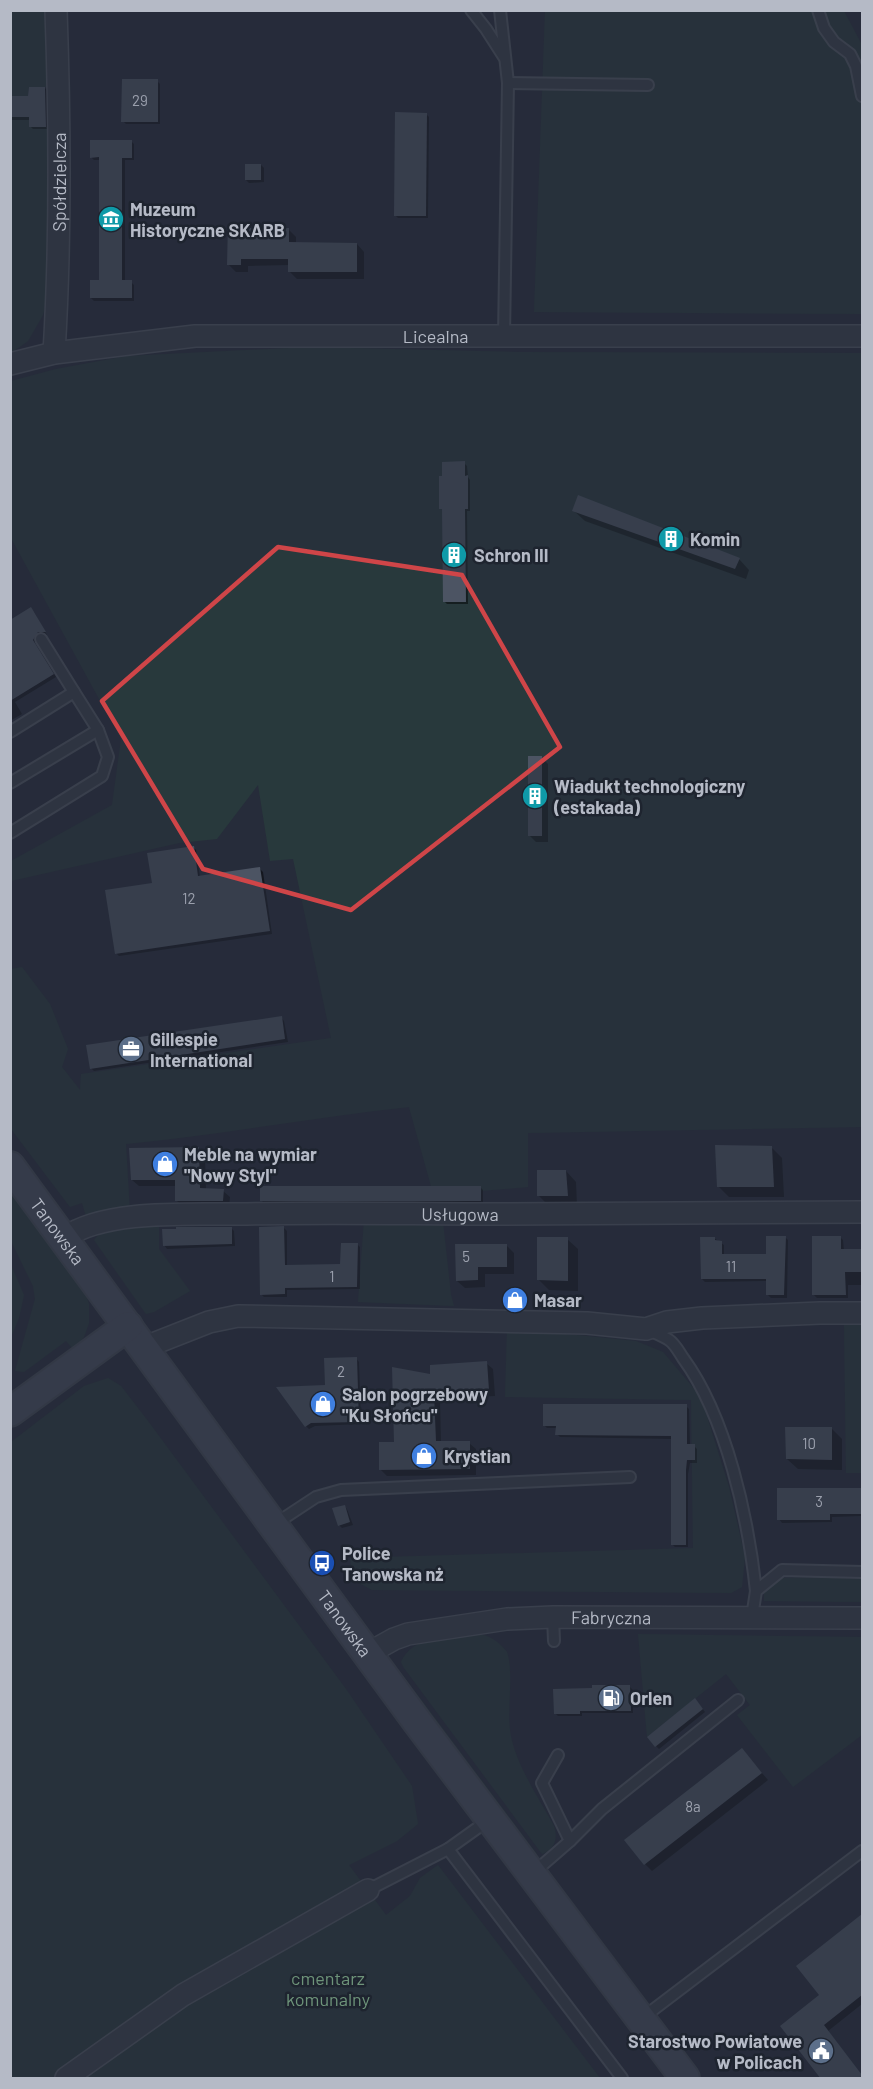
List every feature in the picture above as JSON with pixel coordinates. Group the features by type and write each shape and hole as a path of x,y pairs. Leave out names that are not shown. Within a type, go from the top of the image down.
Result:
{"main road":[{"name":"Tanowska","path":"10,1166 367,1654 685,2079"},
{"path":"10,1412 128,1326"}],"street":[{"name":"Spółdzielcza","path":"54,353 57,294 57,10"},
{"name":"Licealna","path":"10,364 54,353 195,336 862,336"},
{"name":"Usługowa","path":"64,1238 85,1227 106,1221 158,1216 339,1212 496,1214 862,1212"},
{"path":"146,1350 153,1344 208,1322 238,1316 587,1323 646,1329 667,1322 702,1318 862,1313"},
{"name":"Fabryczna","path":"367,1654 408,1634 507,1619 553,1617 862,1618"},
{"path":"66,2079 183,1995 368,1890"}],"lane":[{"path":"471,10 505,60"},
{"path":"500,10 508,83 504,336"},
{"path":"818,10 824,28 834,42 850,54 856,66 862,96"},
{"path":"508,83 648,85"},
{"path":"10,833 102,776 108,757 98,730 41,639"},
{"path":"10,732 74,692"},
{"path":"10,783 98,730"},
{"path":"646,1329 671,1341 690,1367 715,1415 738,1488 751,1547 756,1591 752,1617"},
{"path":"273,1526 316,1497 341,1490 630,1477"},
{"path":"756,1591 782,1570 862,1572"},
{"path":"553,1617 554,1641"},
{"path":"531,1874 570,1841 602,1809 738,1700"},
{"path":"558,1755 542,1783 570,1841"},
{"path":"368,1890 448,1849 490,1818"},
{"path":"448,1849 622,2079"},
{"path":"640,2019 862,1851"}],"highlighted area":[{"path":"278,547 462,575 560,747 351,910 203,869 102,701"}],"green space":[{"path":"10,11 46,11 47,87 29,87 28,96 11,96"},
{"path":"545,11 844,11 862,45 862,314 534,312"},
{"path":"11,117 29,117 29,127 47,127 51,285 43,315 28,341 11,353"},
{"path":"309,347 520,352 862,353 862,1127 528,1133 528,1187 481,1191 480,1186 431,1186 409,1107 126,1144 130,1213 86,1216 82,1203 70,1207 11,1129 11,969 22,967 50,1004 68,1049 62,1067 80,1090 81,1074 331,1038 293,859 270,861 258,785 217,839 179,843 11,881 11,861 112,805 121,739 11,538 11,381 56,369 127,356"},
{"path":"11,1180 82,1283 89,1304 89,1323 84,1337 74,1350 66,1341 24,1372 15,1371 35,1299 33,1286 11,1241"},
{"path":"364,1220 443,1222 454,1306 358,1302"},
{"path":"127,1226 159,1226 159,1249 190,1291 154,1312 146,1314 94,1240 105,1231"},
{"path":"11,1265 24,1295 19,1318 11,1337"},
{"path":"844,1325 862,1325 862,1473 846,1473"},
{"path":"507,1328 636,1341 663,1352 701,1397 729,1487 745,1557 742,1587 731,1593 372,1590 353,1580 350,1558 693,1548 691,1400 505,1397"},
{"name":"cmentarz komunalny","path":"108,1378 121,1386 148,1421 346,1689 412,1786 418,1824 397,1841 349,1865 386,1915 410,1896 420,1878 438,1865 600,2078 11,2078 11,1442 84,1386"},
{"path":"780,1578 862,1579 862,1602 764,1601 764,1592"},
{"path":"474,1634 493,1639 507,1652 510,1670 509,1721 512,1742 516,1755 555,1831 553,1846 542,1854 401,1662 407,1653 423,1642 443,1637"},
{"path":"638,1634 862,1637 862,1735 793,1787 737,1715 750,1705 726,1674 647,1737"},
{"path":"399,1670 537,1854 528,1853 398,1675"}],"building":[{"path":"122,79 158,79 158,122 121,122"},
{"path":"29,87 45,87 46,127 29,127 29,117 10,117 10,96 28,96"},
{"path":"395,112 427,113 426,216 394,216"},
{"name":"Muzeum Historyczne SKARB","path":"90,140 132,140 132,158 122,158 122,280 132,280 132,298 90,298 90,280 99,280 99,157 90,158"},
{"path":"245,164 261,164 261,180 245,180"},
{"path":"246,223 246,228 289,228 289,242 357,243 357,272 288,272 288,259 241,259 241,265 227,265 228,224"},
{"name":"Schron III","path":"465,461 465,476 468,475 468,509 465,509 466,602 443,602 442,509 439,509 439,476 442,476 442,462"},
{"name":"Komin","path":"578,495 740,558 735,569 572,511"},
{"path":"31,607 46,632 38,632 33,640 54,674 10,701 10,620"},
{"name":"Wiadukt technologiczny (estakada)","path":"528,756 542,756 542,836 528,836"},
{"path":"194,846 198,876 260,867 270,931 115,954 105,890 152,883 147,853"},
{"path":"282,1016 285,1039 90,1069 86,1045"},
{"path":"715,1145 772,1146 774,1187 717,1187"},
{"name":"Meble na wymiar \"Nowy Styl\"","path":"199,1147 200,1188 224,1189 223,1201 175,1201 175,1180 131,1180 129,1148"},
{"path":"537,1170 566,1170 568,1196 537,1196"},
{"path":"260,1186 481,1186 481,1201 260,1201"},
{"path":"284,1226 285,1265 340,1264 341,1243 358,1243 357,1287 285,1288 285,1294 260,1295 259,1227"},
{"path":"176,1227 232,1227 232,1244 163,1246 162,1229 176,1229"},
{"path":"766,1236 786,1236 784,1295 766,1295 766,1279 701,1279 700,1237 715,1237 715,1240 722,1241 722,1254 766,1254"},
{"path":"812,1236 841,1236 841,1249 862,1249 862,1272 845,1272 846,1295 812,1295"},
{"path":"537,1237 568,1237 568,1281 537,1280"},
{"path":"455,1244 507,1244 507,1267 478,1267 478,1280 456,1281"},
{"name":"Salon pogrzebowy \"Ku Słońcu\"","path":"357,1357 359,1422 311,1423 305,1427 276,1387 325,1385 324,1358"},
{"path":"487,1361 489,1390 434,1393 436,1441 470,1441 470,1469 379,1470 379,1442 394,1442 392,1367 430,1374 430,1365"},
{"path":"543,1404 687,1404 687,1444 695,1444 695,1460 687,1460 686,1545 671,1545 671,1436 555,1435 556,1426 543,1426"},
{"path":"785,1427 832,1427 832,1460 786,1459"},
{"path":"777,1488 862,1488 862,1514 830,1514 830,1520 777,1520"},
{"path":"345,1505 350,1522 338,1526 332,1508"},
{"path":"592,1685 630,1685 631,1711 580,1711 580,1714 554,1714 553,1689 592,1688"},
{"path":"695,1698 703,1709 655,1747 647,1737"},
{"path":"742,1748 762,1773 644,1865 624,1840"},
{"path":"862,1914 862,1995 824,2025 862,2075 862,2079 821,2079 780,2026 819,1995 796,1966"}],"place":[{"name":"Muzeum Historyczne SKARB","path":"111,219"},
{"name":"Komin","path":"671,539"},
{"name":"Schron III","path":"454,555"},
{"name":"Wiadukt technologiczny (estakada)","path":"535,796"},
{"name":"Gillespie International","path":"131,1049"},
{"name":"Meble na wymiar \"Nowy Styl\"","path":"165,1164"},
{"name":"Masar","path":"515,1300"},
{"name":"Salon pogrzebowy \"Ku Słońcu\"","path":"323,1404"},
{"name":"Krystian","path":"424,1456"},
{"name":"Police Tanowska nż","path":"322,1563"},
{"name":"Orlen","path":"611,1698"},
{"name":"Starostwo Powiatowe w Policach","path":"821,2051"}]}
